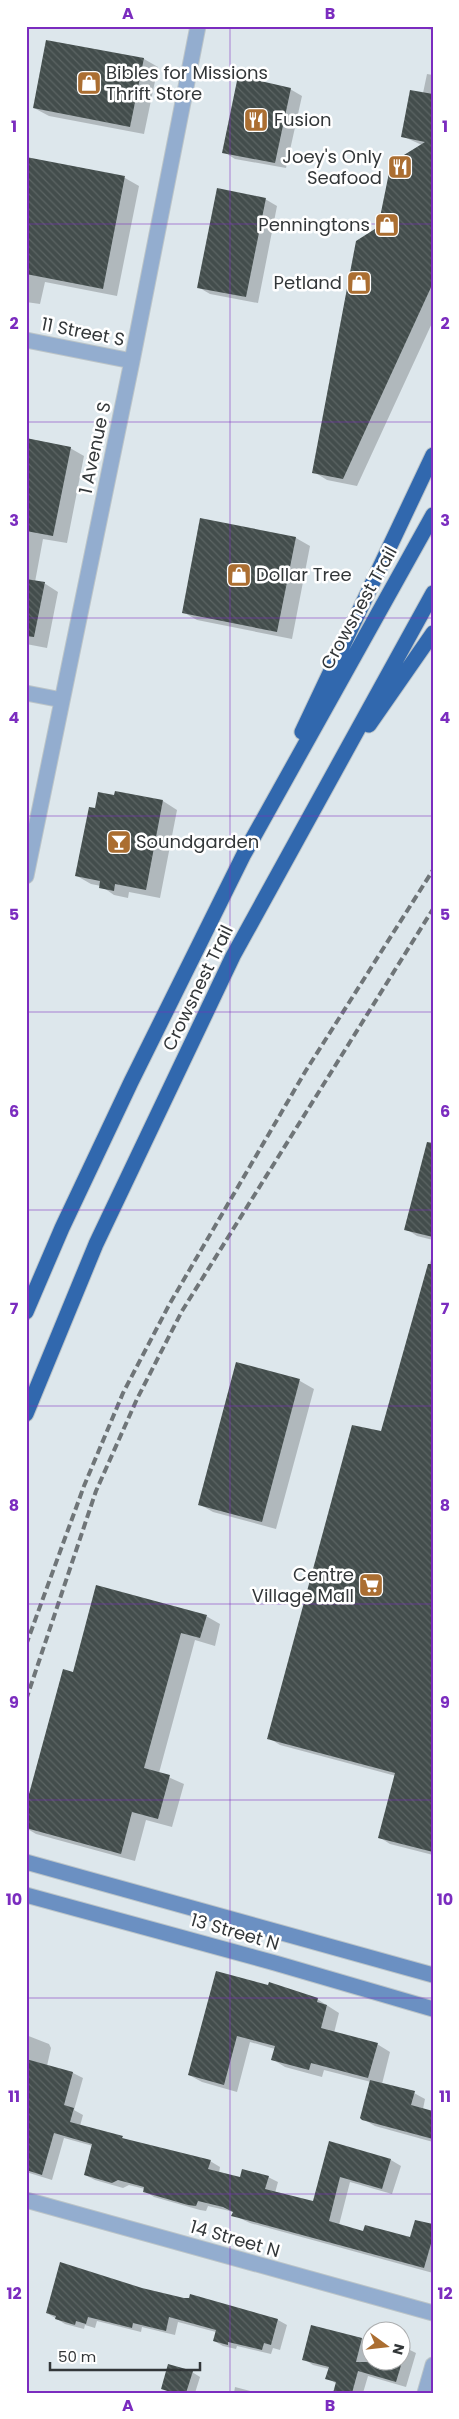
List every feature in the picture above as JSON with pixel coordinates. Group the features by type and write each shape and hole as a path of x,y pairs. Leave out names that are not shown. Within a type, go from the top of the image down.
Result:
{"highway":[{"path":"244,854 433,455"},
{"name":"Crowsnest Trail","path":"26,1312 62,1228 131,1082 244,854 433,515"},
{"name":"Crowsnest Trail","path":"26,1414 96,1244 233,956 433,593"},
{"path":"319,799 433,633"}],"street":[{"name":"1 Avenue S","path":"26,876 132,361 198,26"},
{"name":"11 Street S","path":"26,340 132,361"},
{"path":"26,693 62,700"},
{"name":"13 Street N","path":"26,1862 433,1974"},
{"name":"13 Street N","path":"26,1895 275,1963 433,2009"},
{"name":"14 Street N","path":"26,2200 433,2313"},
{"path":"426,2393 433,2365"}],"building":[{"name":"Bibles for Missions Thrift Store","path":"46,40 144,58 130,127 33,108"},
{"name":"Fusion","path":"238,76 291,88 275,163 222,153"},
{"path":"410,90 433,94 433,283 343,479 312,473 356,241 378,227 391,163 425,142 401,137"},
{"path":"26,157 125,176 103,289 26,274"},
{"path":"217,188 266,198 246,297 197,288"},
{"path":"26,438 71,447 53,536 26,531"},
{"name":"Dollar Tree","path":"200,518 296,537 277,632 182,613"},
{"path":"26,579 45,582 34,637 26,636"},
{"name":"Soundgarden","path":"115,791 163,800 146,890 115,884 114,891 99,888 100,881 75,876 89,807 95,808 98,792 114,795"},
{"path":"427,1142 433,1143 433,1237 404,1230"},
{"name":"Centre Village Mall","path":"428,1264 433,1264 433,1852 378,1838 395,1773 267,1739 352,1425 381,1431"},
{"path":"236,1362 300,1379 262,1522 198,1505"},
{"path":"96,1585 207,1615 200,1638 181,1633 144,1768 170,1775 158,1819 132,1812 121,1854 26,1828 26,1805 63,1669 73,1672"},
{"path":"216,1971 268,1985 269,1982 318,1998 317,2002 327,2005 321,2028 378,2043 368,2078 311,2063 309,2070 271,2060 275,2046 237,2036 224,2085 188,2075"},
{"path":"26,2059 73,2072 64,2105 74,2108 70,2122 123,2136 122,2138 211,2160 208,2169 240,2177 242,2169 269,2176 265,2189 313,2201 329,2141 391,2159 382,2189 340,2177 329,2221 363,2231 365,2225 410,2237 415,2220 433,2224 433,2237 424,2268 231,2216 233,2212 223,2207 198,2201 196,2206 188,2205 143,2192 144,2187 118,2180 112,2183 84,2175 92,2144 54,2133 42,2175 26,2170"},
{"path":"370,2080 415,2091 411,2105 433,2111 433,2139 362,2120 360,2118"},
{"path":"60,2262 142,2288 184,2298 189,2298 190,2294 278,2319 271,2345 264,2343 262,2350 228,2342 228,2345 213,2341 216,2330 169,2317 166,2331 133,2323 132,2328 88,2317 86,2324 76,2321 75,2325 55,2319 56,2316 46,2313"},
{"path":"311,2325 362,2338 356,2362 362,2362 362,2372 399,2372 396,2382 358,2371 352,2393 333,2393 336,2382 325,2379 329,2367 302,2360"},
{"path":"168,2364 193,2371 186,2393 174,2393 161,2389"}],"railway":[{"path":"26,1645 84,1486 123,1393 169,1305 305,1072 433,870"},
{"path":"26,1700 96,1491 137,1399 182,1311 433,909"}],"place":[{"name":"Bibles for Missions Thrift Store","path":"89,83"},
{"name":"Fusion","path":"256,120"},
{"name":"Joey's Only Seafood","path":"400,167"},
{"name":"Penningtons","path":"387,225"},
{"name":"Petland","path":"359,283"},
{"name":"Dollar Tree","path":"239,575"},
{"name":"Soundgarden","path":"119,842"},
{"name":"Centre Village Mall","path":"371,1585"}]}
